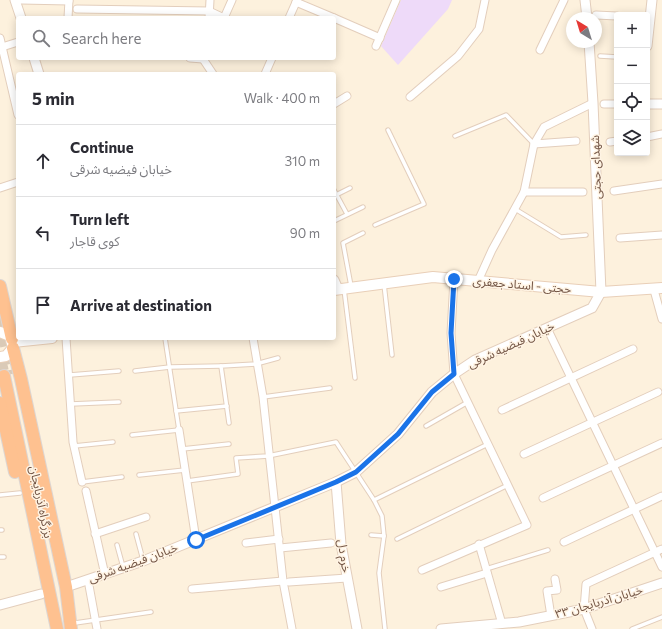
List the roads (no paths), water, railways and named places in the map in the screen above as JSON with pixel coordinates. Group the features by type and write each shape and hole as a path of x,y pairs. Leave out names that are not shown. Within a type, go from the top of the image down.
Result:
{"highway":[{"path":"0,286 2,310 12,343 9,376 66,587 71,627"},
{"name":"بزرگراه آذربایجان","path":"9,376 71,627"},
{"name":"بزرگراه آذربایجان","path":"9,376 57,629"},
{"path":"0,403 41,594 53,629"}],"main road":[{"name":"حجتی - استاد جعفری","path":"340,287 433,277 601,292 658,289"},
{"path":"0,332 7,333 12,343"},
{"path":"12,343 36,340"},
{"path":"0,356 6,356 12,343"}],"street":[{"path":"15,0 20,16"},
{"path":"21,0 69,1 68,16"},
{"path":"78,8 209,15 210,0"},
{"path":"225,16 232,0"},
{"path":"376,46 396,0"},
{"path":"410,97 458,56 479,29 485,0"},
{"path":"540,50 564,0"},
{"path":"585,0 586,12"},
{"path":"649,12 652,0"},
{"path":"290,16 297,1 330,16"},
{"path":"602,15 614,16"},
{"path":"336,19 380,38"},
{"path":"0,38 16,106"},
{"path":"2,47 16,43"},
{"name":"شهدای حجتی","path":"589,48 601,292"},
{"path":"35,60 38,72"},
{"path":"204,60 212,72"},
{"path":"266,72 271,60"},
{"path":"336,103 347,96"},
{"path":"478,281 492,250 524,192 534,144 544,127 593,103"},
{"path":"604,104 614,104"},
{"path":"650,104 662,104"},
{"path":"650,136 662,134"},
{"path":"534,144 576,141"},
{"path":"0,188 16,183"},
{"path":"614,190 662,184"},
{"path":"524,192 583,192"},
{"path":"620,238 662,235"},
{"path":"422,570 479,544 527,525 454,374 451,333 454,279"},
{"path":"658,289 662,319"},
{"name":"خیابان فیضیه شرقی","path":"66,587 105,575 196,540 336,482 356,472 398,434 432,392 454,374 475,360 592,308 601,292"},
{"path":"547,328 591,423 634,509 658,550 662,567"},
{"path":"66,340 70,375 74,446 82,482"},
{"path":"253,340 256,364 263,396 268,456 292,629"},
{"path":"502,410 633,349"},
{"path":"524,454 658,392"},
{"path":"179,430 196,540"},
{"path":"544,498 662,443"},
{"name":"خرم دل","path":"336,482 347,578 358,629"},
{"path":"86,491 105,575"},
{"path":"564,542 662,496"},
{"path":"95,534 146,517"},
{"path":"246,543 279,539"},
{"path":"280,548 331,544"},
{"path":"479,544 487,571 496,626"},
{"path":"592,629 584,609 586,584 658,550"},
{"path":"441,587 487,571"},
{"path":"192,589 286,581 347,578"},
{"path":"551,616 547,591 556,590 555,579"},
{"path":"88,580 97,629"},
{"name":"خیابان آذربایجان ۳۳","path":"441,629 496,626 551,616 584,609 662,583"},
{"path":"0,605 41,594"}],"lane":[{"path":"600,56 614,57"},
{"path":"455,136 506,115 534,144"},
{"path":"375,225 424,204 388,130"},
{"path":"336,195 350,188"},
{"path":"336,198 347,214"},
{"path":"336,220 363,207"},
{"path":"515,209 561,237 586,236"},
{"path":"356,378 340,287 343,243 363,233"},
{"path":"384,283 392,355"},
{"path":"132,435 179,430 165,340"},
{"path":"135,371 256,364 278,358"},
{"path":"221,366 229,423"},
{"path":"70,375 119,371"},
{"path":"263,396 330,388"},
{"path":"72,404 119,402"},
{"path":"426,426 468,402"},
{"path":"176,411 227,406"},
{"path":"74,446 113,442"},
{"path":"187,481 238,474 236,458 268,456 336,442 374,500 382,516 384,536 379,573 385,629"},
{"path":"182,449 228,444"},
{"path":"374,500 489,444"},
{"path":"139,475 185,470"},
{"path":"82,482 122,477"},
{"path":"397,539 508,484"},
{"path":"0,495 20,493"},
{"path":"136,534 143,561"},
{"path":"371,535 384,536"},
{"path":"117,545 123,568"},
{"path":"487,571 548,550"},
{"path":"71,627 96,619 151,612"},
{"path":"632,629 662,617"}],"tunnel":[{"path":"0,317 12,374"},
{"path":"0,359 4,376"}]}
